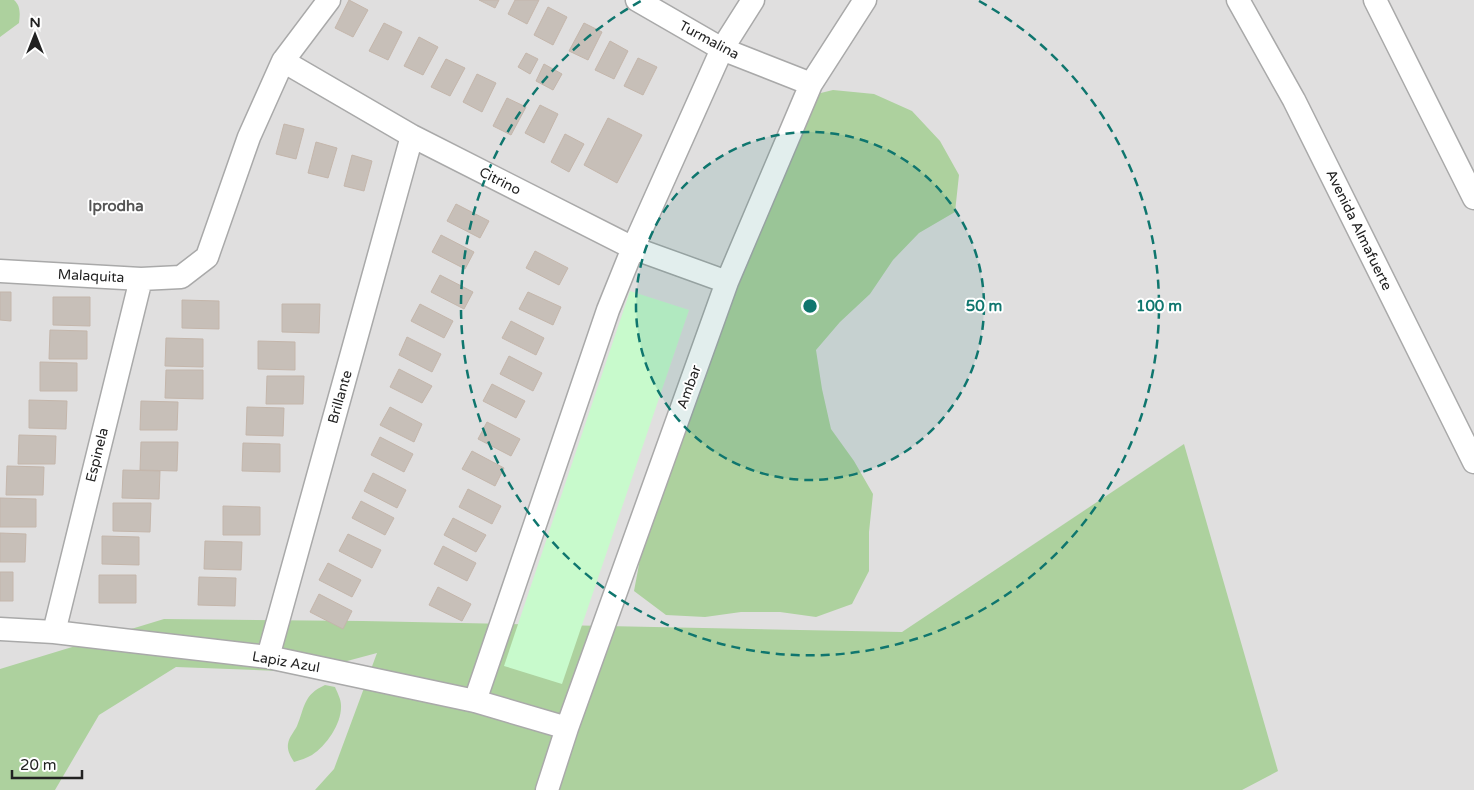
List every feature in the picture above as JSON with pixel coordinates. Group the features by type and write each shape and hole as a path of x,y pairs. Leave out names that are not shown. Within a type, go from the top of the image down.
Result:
{"street":[{"path":"283,61 328,0"},
{"name":"Turmalina","path":"637,0 722,49 811,84"},
{"path":"475,701 608,310 633,248 722,49 753,0"},
{"name":"Ambar","path":"547,790 567,728 727,282 811,84 866,0"},
{"name":"Avenida Almafuerte","path":"1238,0 1294,100 1474,462"},
{"path":"1375,0 1474,198"},
{"name":"Citrino","path":"283,61 412,136 633,248 727,282"},
{"name":"Malaquita","path":"0,271 140,279 181,277 207,256 249,137 283,61"},
{"name":"Brillante","path":"268,657 412,136"},
{"name":"Espinela","path":"54,632 140,279"},
{"name":"Lapiz Azul","path":"0,629 54,632 268,657 475,701 567,728"}],"shaded area":[{"path":"0,0 1474,0 1474,790 0,790"}],"green space":[{"path":"0,0 14,0 18,5 20,14 19,23 0,37"},
{"path":"833,90 874,94 912,111 940,141 959,175 955,212 919,233 893,260 870,294 840,322 816,350 831,429 854,461 873,494 869,532 869,571 852,604 816,617 780,612 741,612 705,617 666,615 634,591 641,554 792,100"},
{"path":"630,291 689,310 562,684 504,666"},
{"path":"1184,444 1278,771 1242,790 315,790 334,769 377,653 306,672 176,667 99,715 55,790 0,790 0,669 164,619 363,621 902,632"},
{"path":"325,685 335,687 341,705 339,719 328,740 318,751 294,762 288,749 289,739 297,726 309,697"}],"building":[{"path":"349,0 368,10 353,37 335,28"},
{"path":"479,0 499,0 495,8"},
{"path":"515,0 539,0 527,24 508,14"},
{"path":"548,7 567,17 553,45 534,35"},
{"path":"384,23 402,32 388,60 369,51"},
{"path":"584,23 602,32 588,60 569,51"},
{"path":"419,37 438,47 423,75 404,66"},
{"path":"610,41 628,51 614,79 595,70"},
{"path":"526,53 538,59 530,74 518,67"},
{"path":"638,58 657,67 643,95 624,86"},
{"path":"446,59 465,68 450,96 431,87"},
{"path":"544,64 562,74 553,90 536,81"},
{"path":"477,74 496,83 482,112 463,102"},
{"path":"507,98 526,107 511,135 493,126"},
{"path":"540,105 558,114 544,143 525,133"},
{"path":"608,118 642,135 617,183 584,165"},
{"path":"284,124 304,129 296,159 276,154"},
{"path":"565,134 584,144 569,172 551,162"},
{"path":"316,142 337,148 328,178 308,173"},
{"path":"352,155 372,161 364,191 344,186"},
{"path":"456,204 489,221 480,238 447,221"},
{"path":"441,235 474,252 465,269 432,252"},
{"path":"535,251 568,268 559,285 526,268"},
{"path":"440,275 473,292 464,309 431,292"},
{"path":"0,292 11,292 11,321 0,320"},
{"path":"528,292 561,307 553,325 519,309"},
{"path":"53,297 90,297 90,326 53,325"},
{"path":"182,300 219,301 219,329 182,328"},
{"path":"282,304 320,304 319,333 282,332"},
{"path":"420,304 453,321 444,338 411,321"},
{"path":"511,321 544,338 536,355 502,338"},
{"path":"50,330 87,331 87,359 49,359"},
{"path":"407,337 441,354 432,372 399,355"},
{"path":"166,338 203,339 203,367 165,366"},
{"path":"258,341 295,342 295,370 258,369"},
{"path":"509,356 542,373 533,391 500,374"},
{"path":"40,362 77,363 77,391 40,391"},
{"path":"399,369 432,386 422,403 390,387"},
{"path":"166,370 203,370 203,399 165,398"},
{"path":"267,376 304,376 303,404 266,404"},
{"path":"492,384 525,401 516,418 483,401"},
{"path":"29,400 67,401 66,429 29,428"},
{"path":"141,401 178,402 177,430 140,430"},
{"path":"247,407 284,408 283,436 246,435"},
{"path":"390,407 422,424 414,442 380,425"},
{"path":"487,422 520,439 511,456 478,439"},
{"path":"19,435 56,436 55,464 18,464"},
{"path":"380,437 413,454 404,472 371,455"},
{"path":"141,442 178,442 177,471 140,470"},
{"path":"243,443 280,444 280,472 242,471"},
{"path":"472,451 504,468 495,486 462,469"},
{"path":"7,466 44,467 43,495 6,495"},
{"path":"123,470 160,471 159,499 122,498"},
{"path":"373,473 406,490 397,508 364,491"},
{"path":"468,489 501,506 492,524 459,507"},
{"path":"0,498 36,499 36,527 0,527"},
{"path":"361,501 394,518 385,535 352,518"},
{"path":"113,503 151,503 150,532 113,531"},
{"path":"223,506 260,507 260,535 223,535"},
{"path":"453,518 486,535 476,552 444,535"},
{"path":"0,533 26,534 25,562 0,562"},
{"path":"348,534 381,550 372,568 339,551"},
{"path":"102,536 139,537 139,565 102,564"},
{"path":"205,541 242,542 241,570 204,569"},
{"path":"443,546 476,563 467,581 434,564"},
{"path":"328,563 361,580 352,597 319,580"},
{"path":"0,572 13,572 13,601 0,601"},
{"path":"99,575 136,575 136,603 99,603"},
{"path":"199,577 236,578 235,606 198,605"},
{"path":"438,587 471,604 462,621 429,605"},
{"path":"319,594 352,611 343,629 310,612"}],"district":[{"name":"Iprodha","path":"116,206"}]}
